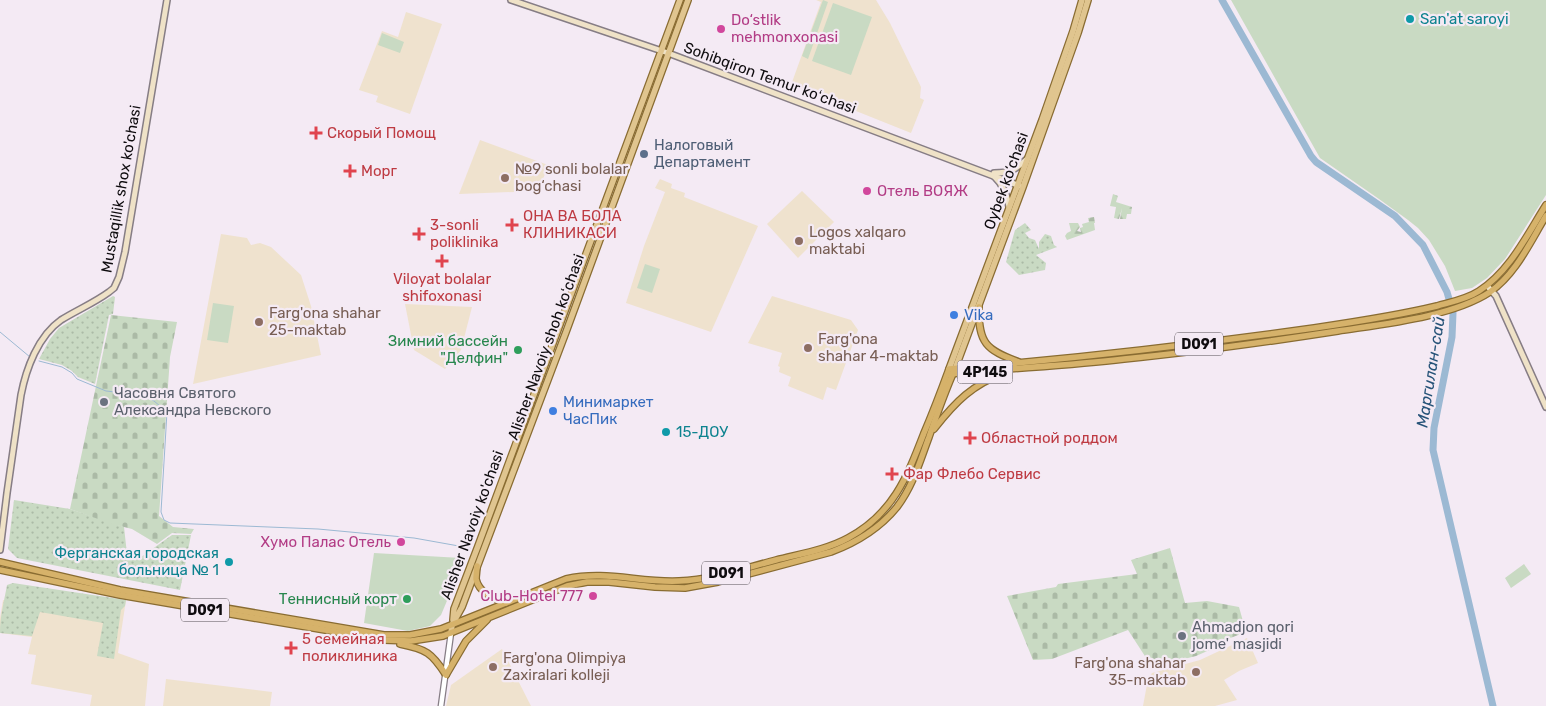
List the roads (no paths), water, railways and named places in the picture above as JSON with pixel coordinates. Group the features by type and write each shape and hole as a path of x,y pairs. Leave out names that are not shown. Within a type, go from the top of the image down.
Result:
{"highway":[{"name":"D091","path":"930,434 958,400 980,383 1022,366 1203,344 1353,323 1399,315 1462,299 1487,285 1510,262 1546,205"},
{"name":"D091","path":"1022,366 1122,360 1310,335 1401,321 1448,310 1476,301 1492,291 1515,266 1546,216"},
{"path":"979,307 978,325 984,340 997,353 1022,366"},
{"name":"4P145","path":"951,372 1022,366"},
{"name":"D091","path":"0,570 120,595 384,640 411,642 451,633 568,586 587,582 685,588 718,582 831,552 844,547 886,519 904,496 915,476 951,372"},
{"name":"D091","path":"0,562 120,590 384,635 410,635 452,625 566,579 581,576 610,576 660,582 687,581 828,546 866,531 890,503 908,474 951,372"},
{"path":"477,566 476,579 482,591 493,599 506,603"},
{"path":"384,640 413,646 428,653 434,657 446,675 466,641 492,616"}],"main road":[{"name":"Mustaqillik shox ko'chasi","path":"0,550 21,395 31,362 43,340 60,321 109,292 114,288 119,277 167,0"},
{"name":"Sohibqiron Temur koʻchasi","path":"511,0 662,51 1021,186"},
{"name":"Alisher Navoiy shoh koʻchasi","path":"561,323 680,0"},
{"name":"Alisher Navoiy shoh koʻchasi","path":"451,633 452,625 462,607 568,326 688,0"},
{"name":"Oybek ko‘chasi","path":"951,372 1009,207 1021,186 1027,159 1073,31 1082,0"},
{"name":"Oybek ko‘chasi","path":"951,372 979,307 1021,186 1078,33 1088,0"},
{"path":"990,173 1010,172 1027,159"},
{"path":"990,173 1003,187 1009,207"},
{"path":"1487,285 1492,291 1546,407"},
{"name":"Alisher Navoiy ko'chasi","path":"452,625 454,609 561,323"}],"street":[{"name":"Alisher Navoiy shoh koʻchasi","path":"441,706 451,633"}],"waterway":[{"name":"Маргилан-сай","path":"1222,0 1311,156 1316,162 1395,216 1423,245 1447,292 1453,313 1452,337 1434,428 1433,450 1493,706"},
{"path":"0,332 30,357"},
{"path":"39,361 62,367 72,373 77,379 106,391 143,395 167,412 161,512 164,520 170,523 318,529 414,538 470,548"}],"place":[{"name":"San'at saroyi","path":"1410,19"},
{"name":"Do‘stlik mehmonxonasi","path":"721,29"},
{"name":"Скорый Помощ","path":"316,133"},
{"name":"Налоговый Департамент","path":"644,154"},
{"name":"Морг","path":"350,171"},
{"name":"№9 sonli bolalar bog‘chasi","path":"505,178"},
{"name":"Отель ВОЯЖ","path":"867,191"},
{"name":"ОНА ВА БОЛА КЛИНИКАСИ","path":"512,225"},
{"name":"3-sonli poliklinika","path":"419,234"},
{"name":"Logos xalqaro maktabi","path":"799,241"},
{"name":"Viloyat bolalar shifoxonasi","path":"442,261"},
{"name":"Vika","path":"954,315"},
{"name":"Farg'ona shahar 25-maktab","path":"259,322"},
{"name":"Farg'ona shahar 4-maktab","path":"808,348"},
{"name":"Зимний бассейн \"Делфин\"","path":"518,350"},
{"name":"Часовня Святого Александра Невского","path":"104,402"},
{"name":"Минимаркет ЧасПик","path":"553,411"},
{"name":"15-ДОУ","path":"666,432"},
{"name":"Областной роддом","path":"970,438"},
{"name":"Фар Флебо Сервис","path":"892,474"},
{"name":"Хумо Палас Отель","path":"401,542"},
{"name":"Ферганская городская больница № 1","path":"229,562"},
{"name":"Club-Hotel 777","path":"593,596"},
{"name":"Теннисный корт","path":"407,599"},
{"name":"Ahmadjon qori jome' masjidi","path":"1182,636"},
{"name":"5 семейная поликлиника","path":"291,648"},
{"name":"Farg'ona Olimpiya Zaxiralari kolleji","path":"493,667"},
{"name":"Farg'ona shahar 35-maktab","path":"1196,672"}]}
